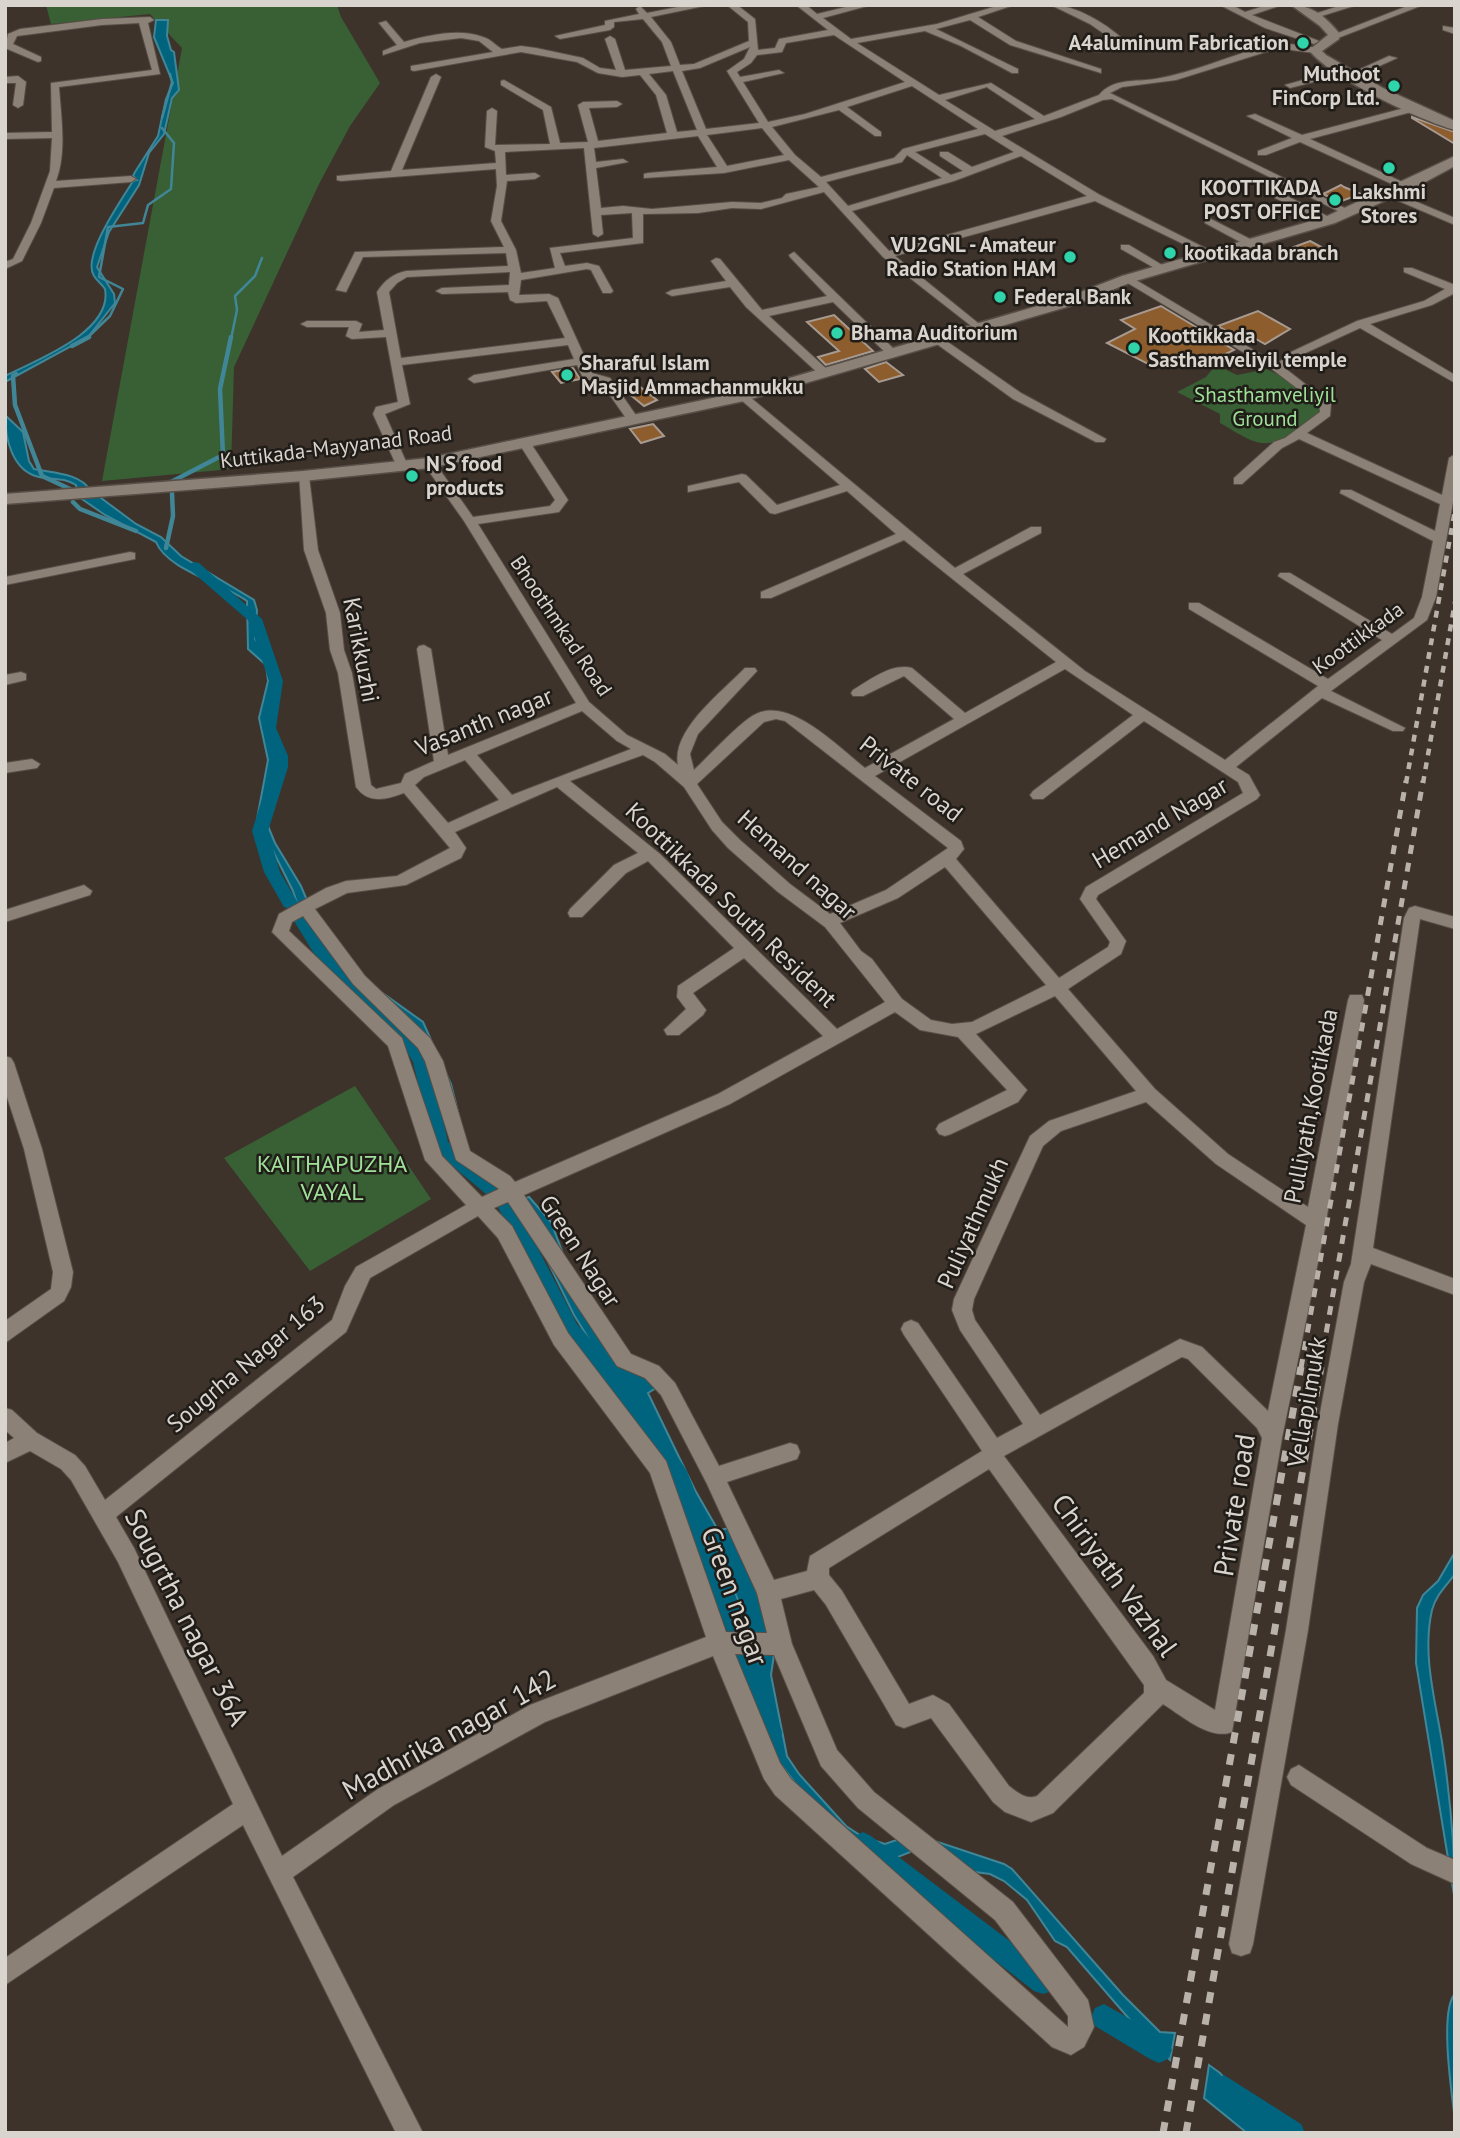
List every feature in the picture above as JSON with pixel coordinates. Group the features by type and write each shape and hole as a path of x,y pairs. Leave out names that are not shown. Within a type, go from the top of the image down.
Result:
{"main road":[{"path":"1299,6 1324,23 1325,44 1317,55 1346,74 1455,126"},
{"name":"Kuttikada-Mayyanad Road","path":"5,499 303,476 429,463 744,396 979,329 1071,301 1126,279 1330,220 1398,190 1455,160"}],"street":[{"path":"637,5 666,41 702,133 724,170"},
{"path":"560,36 610,27 611,20 705,5"},
{"path":"730,5 752,21 753,48 748,63 732,71 765,125 792,157 823,185 887,255 979,329"},
{"path":"802,7 820,5"},
{"path":"976,5 988,11"},
{"path":"849,42 925,28 1010,5"},
{"path":"1055,5 1093,22 1119,40 1098,50"},
{"path":"1224,5 1242,15 1325,44"},
{"path":"1242,15 1278,5"},
{"path":"1312,16 1353,5"},
{"path":"596,212 761,206 786,200 790,196 898,160 907,151 1043,120 1103,96 1110,88 1159,81 1269,48 1325,44 1419,5"},
{"path":"802,7 834,32 937,99 1096,197 1210,253"},
{"path":"815,17 870,7"},
{"path":"972,17 1015,71"},
{"path":"5,266 17,261 36,223 55,172 57,135 54,85 152,75 157,72 146,20 20,32 13,34 12,41 6,44"},
{"path":"383,23 401,44"},
{"path":"925,28 999,49 1098,71"},
{"path":"414,68 471,60 519,49 580,60 592,69 622,74 698,66 714,56 753,48 779,50 782,41 834,32"},
{"path":"386,53 401,44 446,37 478,37 486,40 494,50 503,52"},
{"path":"610,39 622,74"},
{"path":"6,44 38,59"},
{"path":"1290,85 1346,74 1392,58"},
{"path":"643,73 656,84 666,100 673,137"},
{"path":"737,80 779,73"},
{"path":"396,172 436,77"},
{"path":"5,80 18,79 21,82 18,106"},
{"path":"504,83 548,110 556,147"},
{"path":"492,111 490,147 500,149 592,145 765,125 841,107 914,83"},
{"path":"937,99 987,86 1043,120"},
{"path":"1103,96 1116,98 1168,122 1348,212"},
{"path":"598,234 592,145 583,104 617,104"},
{"path":"841,107 878,134"},
{"path":"1262,153 1299,139 1416,108"},
{"path":"1252,116 1455,222"},
{"path":"5,136 57,135"},
{"path":"500,149 502,172 496,221 511,250 515,278 513,295 516,300 549,297 554,300 587,375 606,381 632,418"},
{"path":"907,151 950,179"},
{"path":"845,210 950,179 1023,152"},
{"path":"944,154 971,171"},
{"path":"648,176 724,170 792,157"},
{"path":"592,165 623,162"},
{"path":"341,178 396,172 502,172 535,176"},
{"path":"49,185 131,179"},
{"path":"1279,196 1330,220"},
{"path":"887,255 946,241 1096,197"},
{"path":"561,270 554,250 639,241 637,210"},
{"path":"1209,221 1248,242"},
{"path":"1125,247 1162,268"},
{"path":"342,290 359,254 511,250"},
{"path":"794,255 892,353"},
{"path":"716,261 761,314 824,372"},
{"path":"442,291 587,266 595,268 607,290"},
{"path":"1408,270 1455,289"},
{"path":"402,466 379,414 380,410 404,404 383,292 395,279 413,274 515,278"},
{"path":"1126,279 1277,368 1325,404 1326,413 1289,441 1278,444 1238,481"},
{"path":"672,293 733,283"},
{"path":"1277,368 1284,366 1295,354 1361,323 1428,303 1455,289"},
{"path":"761,314 827,298 836,299"},
{"path":"1361,323 1455,380"},
{"path":"307,324 356,324 352,336 389,333"},
{"path":"939,340 1017,396 1100,439"},
{"path":"395,362 572,341"},
{"path":"474,379 581,361"},
{"name":"Hemand Nagar","path":"744,396 905,536 1065,663 1244,779 1252,795 1092,891 1088,899 1118,942 1115,950 1058,987"},
{"path":"1298,434 1447,502"},
{"path":"470,521 554,509 561,503 562,500 524,442"},
{"name":"Koottikkada","path":"1226,768 1324,689 1422,617 1429,597 1455,458"},
{"name":"Bhoothmkad Road","path":"429,463 470,521 584,705 622,738 660,758 689,783"},
{"name":"Karikkuzhi","path":"303,476 311,550 333,613 337,650 345,673 364,788 375,795 407,786"},
{"path":"693,489 742,478 775,510 849,486"},
{"path":"1346,493 1440,539"},
{"path":"953,575 1036,530"},
{"path":"766,595 905,536"},
{"path":"5,581 130,555"},
{"path":"1285,576 1392,640"},
{"path":"1194,606 1324,689 1398,728"},
{"path":"424,649 442,763"},
{"path":"863,776 1065,663"},
{"path":"689,783 683,754 691,732 750,671"},
{"path":"858,693 897,672 907,671 931,691 944,707 965,719"},
{"path":"5,680 21,677"},
{"name":"Vasanth nagar","path":"407,786 410,778 442,763 584,705"},
{"name":"Private road","path":"689,783 753,722 765,715 776,714 790,718 955,845 956,849 947,858 892,894 828,921"},
{"path":"1038,795 1144,714"},
{"path":"407,786 446,830 559,780 645,749"},
{"path":"467,753 509,802"},
{"path":"5,768 32,764"},
{"name":"Koottikkada South Resident","path":"559,780 649,854 836,1040"},
{"name":"Hemand nagar","path":"689,783 717,827 784,888 828,921 855,955 866,963 896,1004 926,1025 951,1031 975,1028 1058,987"},
{"name":"Green nagar","path":"446,830 458,848 447,860 400,881 346,887 285,918 280,932 396,1043 434,1160 505,1232 561,1339 659,1468 719,1643 772,1771 783,1787 1061,2038 1071,2042 1081,2034 1084,2022 1079,2009 1004,1911 866,1800 829,1758 781,1644"},
{"path":"576,913 620,869 649,854"},
{"name":"Private road","path":"947,858 1149,1094 1222,1159 1315,1221 1315,1233 1272,1438 1224,1724 1210,1720 1157,1688"},
{"path":"5,916 84,891"},
{"name":"Green Nagar","path":"305,907 359,979 424,1043 434,1061 462,1155 503,1181 512,1192 624,1360 652,1372 668,1389 714,1477 768,1592 781,1644"},
{"name":"Vellapilmukk","path":"1241,1944 1297,1630 1328,1424 1354,1282 1363,1253 1412,918 1415,912 1455,923"},
{"path":"673,1030 696,1010 685,997 684,990 745,949"},
{"name":"Pulliyath,Kootikada","path":"1315,1221 1356,1000"},
{"name":"Sougrha Nagar 163","path":"102,1515 340,1326 347,1315 360,1273 480,1206 724,1099 836,1040 896,1004"},
{"path":"945,1129 1012,1097 1018,1090 962,1030"},
{"path":"5,1063 33,1149 63,1272 61,1291 49,1303 14,1323 5,1334"},
{"name":"Puliyathmukh","path":"1037,1428 967,1324 962,1310 964,1299 1036,1141 1055,1126 1149,1094"},
{"path":"1363,1253 1455,1287"},
{"path":"911,1329 993,1453"},
{"path":"768,1592 818,1578 818,1563 993,1453 1180,1348 1195,1353 1264,1420 1272,1438"},
{"name":"Sougrtha nagar 36A","path":"5,1417 30,1440 68,1462 78,1474 126,1555 404,2130"},
{"path":"5,1454 30,1440"},
{"path":"714,1477 790,1452"},
{"name":"Chiriyath Vazhal","path":"818,1578 834,1598 904,1717 933,1706 941,1712 1001,1794 1013,1804 1031,1811 1045,1805 1153,1700 1157,1688 1155,1679 1145,1664 993,1453"},
{"name":"Madhrika nagar 142","path":"278,1873 386,1797 538,1713 719,1643 781,1644"},
{"path":"1299,1777 1419,1856 1455,1872"},
{"path":"5,1973 248,1807"}],"green space":[{"path":"46,5 337,5 341,17 380,83 350,126 319,184 234,367 231,469 102,481 182,48 150,14 51,24"},
{"name":"Shasthamveliyil Ground","path":"1216,365 1237,375 1267,369 1299,386 1321,410 1306,425 1284,438 1265,443 1249,439 1220,423 1220,414 1177,392 1206,377"},
{"name":"KAITHAPUZHA VAYAL","path":"355,1086 431,1199 310,1271 224,1158"}],"water":[{"path":"156,20 168,20 167,36 174,52 179,90 172,98 164,134 149,153 139,185 109,232 97,267 114,294 115,303 88,337 5,382 5,376 70,343 97,318 104,304 105,289 94,276 93,255 105,227 133,181 137,180 133,176 158,136 166,99 173,83 154,37"},
{"path":"5,415 23,432 29,461 34,469 73,477 90,490 77,492 76,485 71,482 39,477 22,468 9,443"},
{"path":"97,495 136,524 161,537 181,556 254,600 257,610 255,639 278,673 270,714 278,758 267,811 268,826 275,843 301,886 311,910 366,981 423,1022 451,1084 467,1147 475,1161 495,1178 507,1200 453,1157 441,1087 422,1040 335,968 309,940 293,891 257,819 268,760 259,718 268,681 266,665 248,649 247,601 183,568 162,552 156,542 105,515 79,497"},
{"path":"529,1197 551,1222 586,1314 656,1388 648,1393 695,1490 718,1530 731,1528 775,1638 752,1636 717,1547 675,1477 652,1425 626,1383 597,1352 574,1315 518,1201"},
{"path":"1455,1552 1455,1574 1432,1610 1428,1643 1450,1802 1455,1901 1416,1663 1417,1608 1423,1595 1438,1581"},
{"path":"755,1647 775,1648 771,1675 787,1756 799,1774 846,1826 863,1837 885,1844 914,1834 1012,1869 1123,1995 1160,2032 1175,2033 1170,2060 1137,2028 1067,1947 1055,1941 1027,1900 1004,1881 990,1874 967,1871 915,1850 888,1861 868,1854 829,1826 767,1747"},
{"path":"1455,1994 1455,2120 1447,2035 1450,2003"},
{"path":"1209,2065 1220,2073 1274,2133 1247,2133 1204,2098"}],"building":[{"path":"1412,118 1455,132 1455,144"},
{"path":"1341,185 1361,194 1339,202 1323,194"},
{"path":"1310,241 1327,250 1311,256 1294,247"},
{"path":"1161,306 1234,350 1207,363 1183,352 1154,367 1107,343 1135,329 1121,320"},
{"path":"1258,311 1290,329 1265,344 1256,339 1247,343 1218,326"},
{"name":"Bhama Auditorium","path":"834,315 873,351 826,365 818,357 839,351 807,322"},
{"path":"886,362 903,375 879,382 865,369"},
{"name":"Sharaful Islam Masjid Ammachanmukku","path":"573,368 580,379 561,383 552,372"},
{"path":"639,386 657,400 644,406 627,392"},
{"path":"653,424 664,436 641,443 630,429"}],"waterway":[{"path":"162,118 172,82 170,74"},
{"path":"87,338 110,316 123,289 99,277 108,227 143,223 148,205 171,189 174,143 162,128"},
{"path":"231,339 237,310 235,296 255,276 262,258"},
{"path":"171,482 223,455 220,389 231,337"},
{"path":"72,346 87,338"},
{"path":"16,374 13,376 15,405 42,476 70,489"},
{"path":"166,548 173,516 172,493"},
{"path":"73,502 80,509 136,531"},
{"path":"194,566 255,619 276,681 269,728 281,756 280,767 260,831 272,872 290,903"},
{"path":"299,916 319,948 348,980 407,1036 422,1062 440,1146 493,1189"},
{"path":"507,1207 570,1330 616,1382 680,1478 736,1626"},
{"path":"743,1653 771,1732"},
{"path":"863,1844 1043,1982"},
{"path":"1104,2017 1159,2050"},
{"path":"1224,2088 1292,2133"}],"railway":[{"path":"1406,783 1455,510"},
{"path":"1423,783 1455,602"},
{"path":"1301,1368 1406,781"},
{"path":"1320,1368 1423,781"},
{"path":"1163,2133 1301,1367"},
{"path":"1186,2133 1321,1367"}],"place":[{"name":"A4aluminum Fabrication","path":"1303,43"},
{"name":"Muthoot FinCorp Ltd.","path":"1394,86"},
{"name":"Lakshmi Stores","path":"1389,168"},
{"name":"KOOTTIKADA POST OFFICE","path":"1335,200"},
{"name":"kootikada branch","path":"1170,253"},
{"name":"VU2GNL - Amateur Radio Station HAM","path":"1070,257"},
{"name":"Federal Bank","path":"1000,297"},
{"name":"Bhama Auditorium","path":"837,333"},
{"name":"Koottikkada Sasthamveliyil temple","path":"1134,348"},
{"name":"Sharaful Islam Masjid Ammachanmukku","path":"567,375"},
{"name":"N S food products","path":"412,476"}]}
